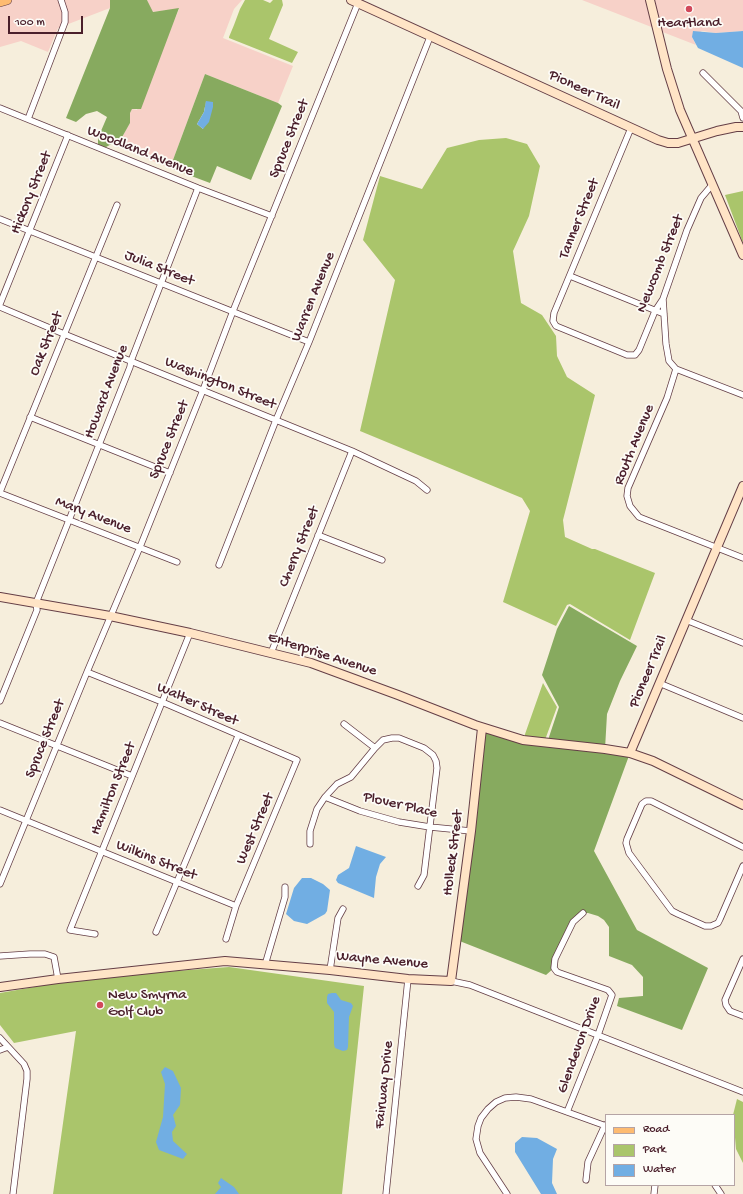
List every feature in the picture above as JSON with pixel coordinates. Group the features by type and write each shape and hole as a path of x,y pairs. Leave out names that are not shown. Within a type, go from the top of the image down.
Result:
{"main road":[{"path":"0,2 7,0"}],"street":[{"path":"28,119 65,22 65,12 61,0"},
{"path":"650,0 667,69 680,110 743,255"},
{"name":"Pioneer Trail","path":"355,2 658,140 668,143 678,143 717,131 743,127"},
{"name":"Spruce Street","path":"0,884 170,473 355,2"},
{"name":"Warren Avenue","path":"219,565 430,37"},
{"path":"703,73 741,111 743,118"},
{"name":"Woodland Avenue","path":"1,111 28,119 198,188 272,216"},
{"name":"Tanner Street","path":"631,128 554,313 553,321 556,326 627,355 635,355"},
{"name":"Hickory Street","path":"0,305 68,135"},
{"name":"Newcomb Street","path":"635,355 639,350 655,311 663,299 687,230 701,198 712,184"},
{"name":"Howard Avenue","path":"0,701 37,610 36,603 130,367 161,282 198,188"},
{"name":"Oak Street","path":"0,493 117,206"},
{"name":"Julia Street","path":"0,219 309,342"},
{"path":"570,276 664,314"},
{"path":"663,299 666,344 669,361 676,369 743,395"},
{"name":"Washington Street","path":"0,305 64,334 352,451 416,481 427,490"},
{"name":"Routh Avenue","path":"676,369 667,398 628,488 627,496 632,510 639,517 717,548"},
{"path":"30,417 170,473"},
{"name":"Cherry Street","path":"271,653 352,451"},
{"name":"Pioneer Trail","path":"630,753 743,486"},
{"name":"Mary Avenue","path":"0,493 178,562"},
{"path":"318,535 382,560"},
{"path":"717,548 743,558"},
{"name":"Enterprise Avenue","path":"0,597 110,616 190,633 311,663 482,728 523,740 575,745 630,753"},
{"path":"686,620 743,643"},
{"name":"Hamilton Street","path":"95,934 70,930 190,633"},
{"name":"Walter Street","path":"87,672 162,702 238,736 297,760"},
{"path":"659,683 743,718"},
{"path":"0,723 132,776"},
{"path":"344,724 375,748"},
{"name":"Holleck Street","path":"451,981 471,831 482,728"},
{"path":"156,932 238,736"},
{"path":"310,844 310,831 317,809 325,797 337,784 351,777 383,740 399,738 424,748 433,755 437,768 424,875 418,886"},
{"path":"630,753 653,761 743,805"},
{"name":"West Street","path":"226,939 236,906 297,760"},
{"name":"Plover Place","path":"325,797 360,811 399,822 471,831"},
{"path":"743,847 651,801 646,801 642,804 626,843 629,853 672,910 704,926 712,926 718,923 743,866"},
{"name":"Wilkins Street","path":"0,810 236,906"},
{"path":"266,965 285,897 285,887"},
{"path":"330,970 338,918 342,910"},
{"name":"Glendevon Drive","path":"567,1112 598,1035 612,995 608,990 557,972 554,968 555,959 572,922 583,913"},
{"path":"0,956 45,954 54,957 58,979"},
{"path":"743,959 741,970 725,1000 730,1011 743,1016"},
{"name":"Wayne Avenue","path":"0,987 58,979 225,961 451,981 470,985 743,1092"},
{"name":"Fairway Drive","path":"386,1194 408,978"},
{"path":"0,1038 24,1064 27,1075 12,1194"},
{"path":"0,1050 8,1048"},
{"path":"507,1194 480,1153 476,1139 481,1118 496,1102 506,1098 516,1097 530,1099 605,1126 588,1162 586,1180"}],"shaded area":[{"path":"0,0 110,0 110,8 58,28 48,52 21,41 0,47"},
{"path":"147,0 242,0 234,9 223,38 293,66 278,103 205,74 170,168 115,146 115,142 121,139 130,123 130,113 132,109 137,110 179,9 152,12"},
{"path":"582,0 648,0 654,28"},
{"path":"653,0 743,0 743,31 716,33 702,31 692,37 696,45 660,31"}],"green space":[{"path":"110,0 147,0 153,12 179,8 141,109 132,109 130,113 130,123 121,139 106,147 98,147 98,138 107,117 97,111 86,114 76,122 66,118 110,8"},
{"path":"245,0 263,0 270,3 273,0 282,0 283,5 269,39 298,52 292,63 229,38"},
{"path":"205,74 278,103 282,106 251,180 217,166 210,183 170,168","holes":["206,101 203,129 197,124 204,112"]},
{"path":"506,138 527,144 540,166 529,216 513,251 521,303 542,315 556,336 557,356 567,377 595,395 563,520 565,537 655,573 630,640 570,604 567,605 556,626 503,602 530,511 522,498 360,431 395,280 363,240 380,176 422,189 447,148 479,140"},
{"path":"743,191 743,243 725,195"},
{"path":"569,606 637,646 620,681 607,714 605,749 630,753 594,851 637,930 708,968 682,1030 617,1006 619,998 643,996 643,977 632,965 609,956 609,927 604,920 598,916 583,913 573,921 554,968 546,975 457,940 482,728 547,743 559,707 542,675 557,629"},
{"path":"543,683 557,707 545,740 524,737"},
{"name":"New Smyrna Golf Club","path":"229,967 364,986 342,1194 53,1194 76,1031 14,1043 0,1025 0,993 51,984 149,973"},
{"path":"737,1099 743,1102 743,1163 736,1149 735,1114 733,1114"}],"water":[{"path":"693,31 716,33 743,31 743,68 698,48 692,37"},
{"path":"206,101 213,102 213,107 209,122 203,129 197,124 204,112"},
{"path":"356,846 386,857 380,864 376,877 374,898 338,883 336,880 338,875 349,868"},
{"path":"302,878 311,878 323,884 330,890 327,911 325,914 307,924 294,921 286,914 294,888"},
{"path":"336,993 341,1000 351,1003 353,1006 349,1017 348,1047 347,1050 343,1051 335,1048 334,1044 334,1012 327,1003 328,994"},
{"path":"165,1067 173,1071 181,1088 180,1105 173,1115 176,1126 172,1132 173,1141 187,1154 183,1159 159,1150 156,1142 163,1117 165,1084 161,1072"},
{"path":"522,1137 537,1138 557,1149 553,1159 552,1183 557,1194 541,1194 515,1152 515,1143"},
{"path":"221,1178 234,1187 239,1194 215,1194 221,1187 218,1183"}],"place":[{"name":"Heartland","path":"689,9"},
{"name":"New Smyrna Golf Club","path":"100,1005"}]}
